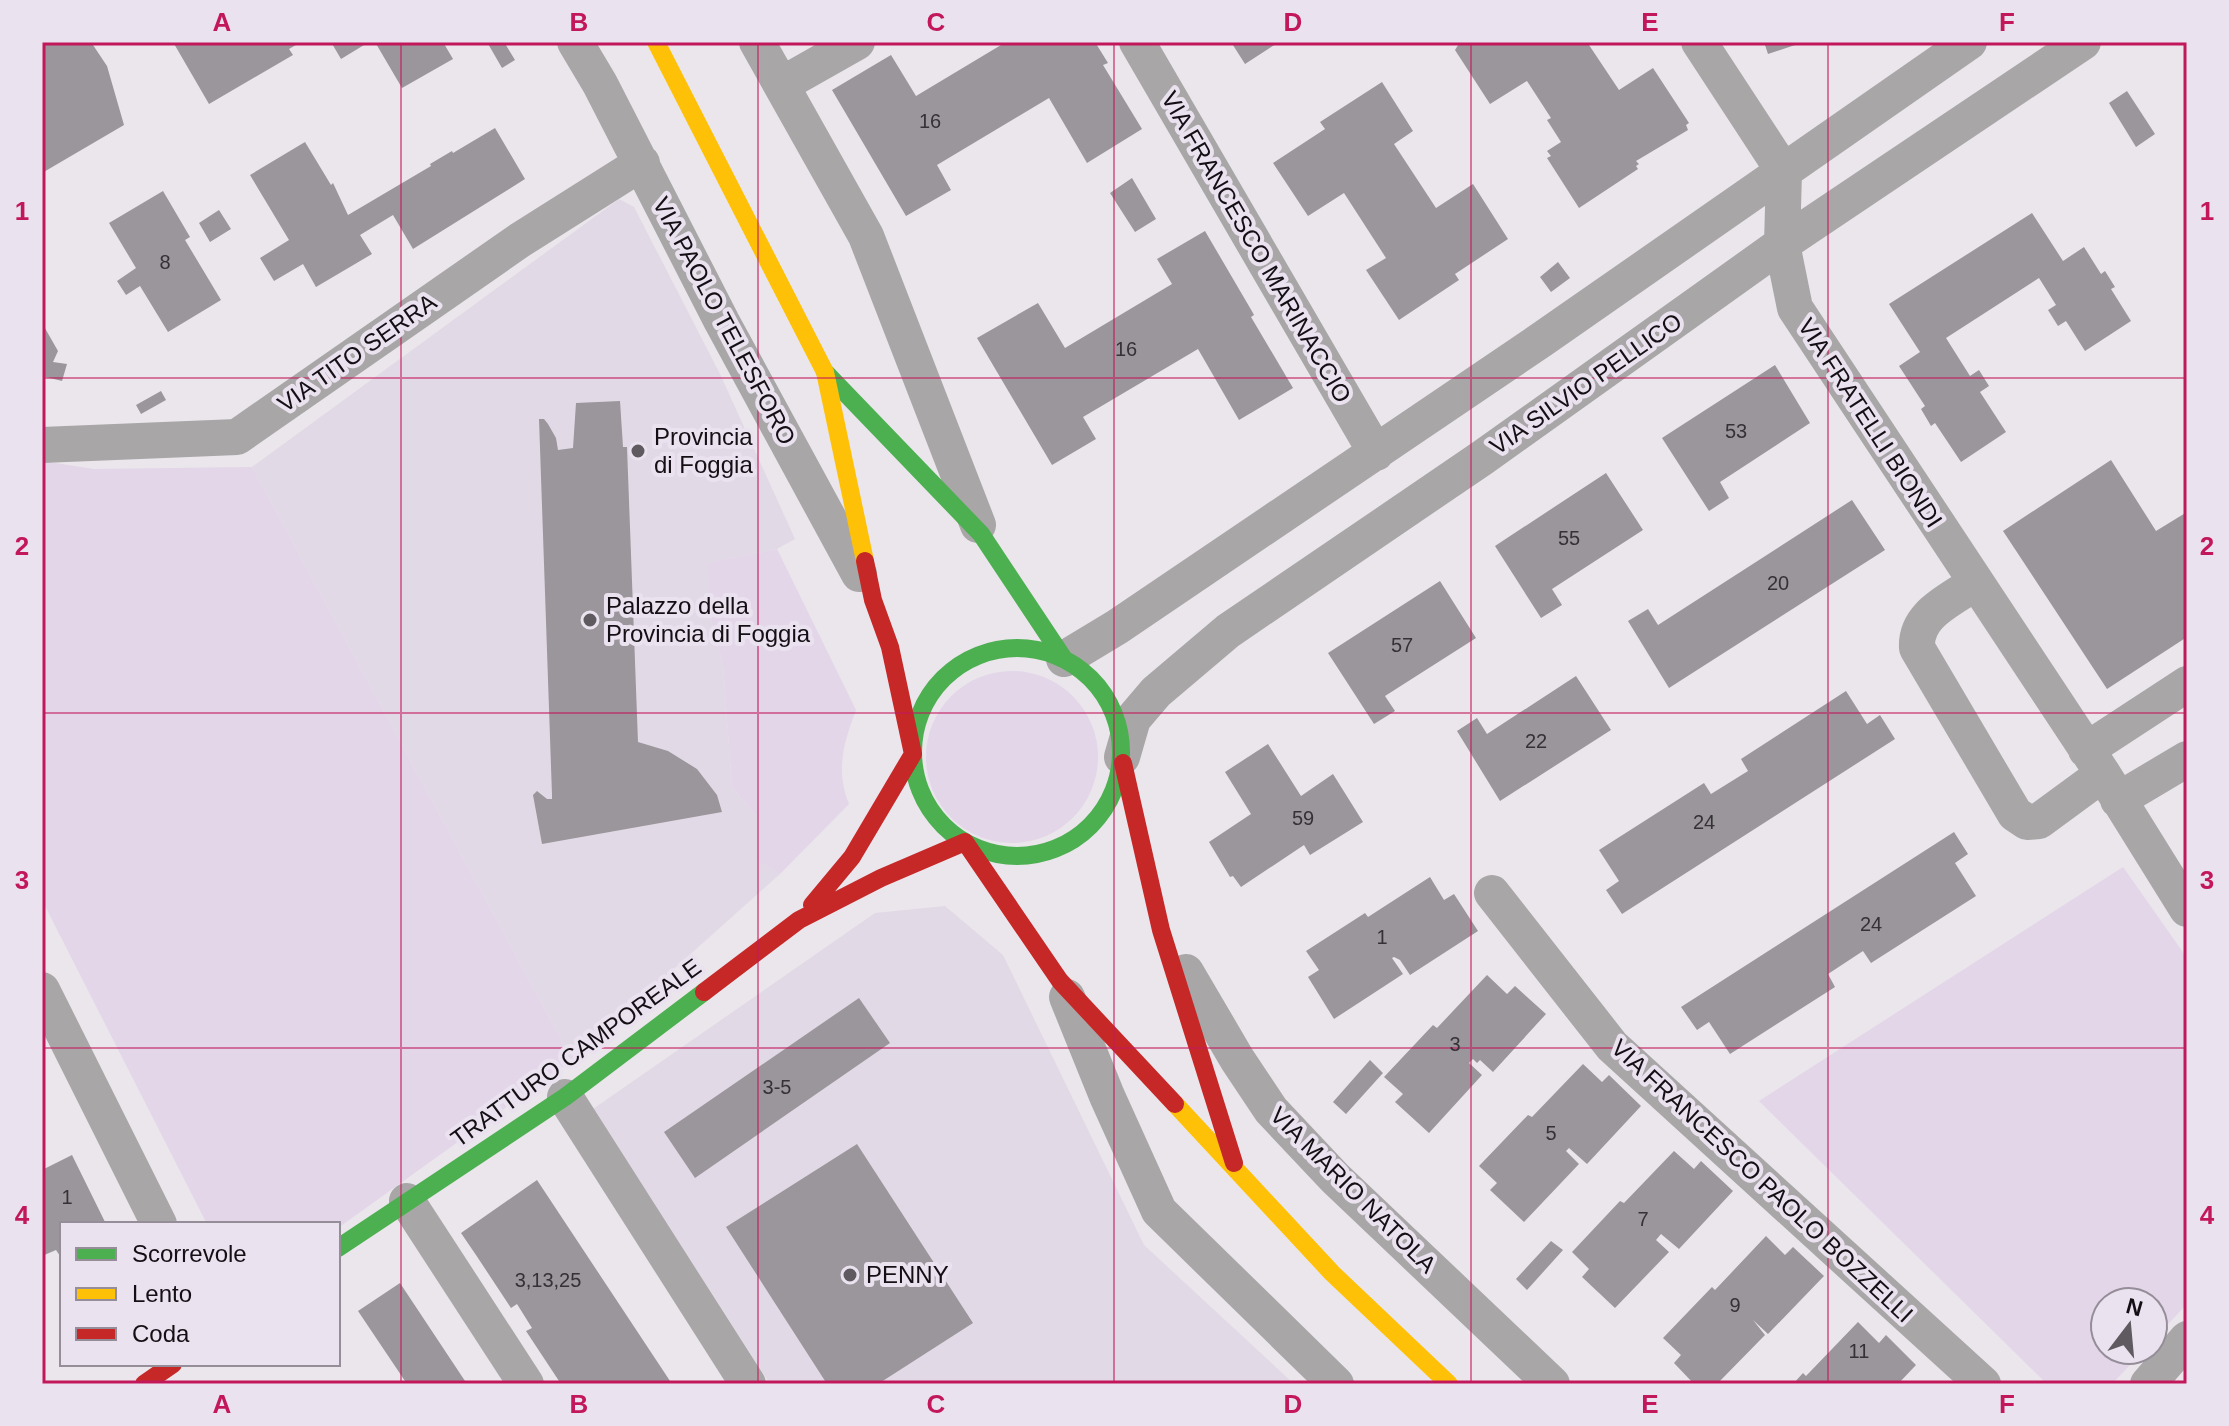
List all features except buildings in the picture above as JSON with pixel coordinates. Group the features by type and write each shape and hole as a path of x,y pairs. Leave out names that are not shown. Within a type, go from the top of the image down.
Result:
{"street":[{"name":"VIA PAOLO TELESFORO","path":"575,42 873,600"},
{"name":"VIA PAOLO TELESFORO","path":"656,42 825,372 873,600 890,647 913,754"},
{"path":"781,85 857,42"},
{"name":"VIA FRANCESCO MARINACCIO","path":"1137,42 1376,453"},
{"path":"1699,42 1784,172"},
{"path":"1064,659 1117,627 1376,453 1969,42"},
{"name":"VIA SILVIO PELLICO","path":"1122,757 1133,719 1156,692 1228,631 1482,458 1782,244 2083,42"},
{"name":"VIA PAOLO TELESFORO","path":"759,43 866,236 981,534"},
{"name":"VIA TITO SERRA","path":"42,445 237,437 520,240 642,163"},
{"name":"VIA FRATELLI BIONDI","path":"1784,172 1782,244 1795,308 2187,909"},
{"name":"VIA PAOLO TELESFORO","path":"825,372 981,534 1064,659"},
{"path":"1975,583 1925,618 1916,632 1917,648 2015,814 2027,822 2039,821 2102,775 2187,684"},
{"path":"1005,649 1035,649 1064,659 1093,680 1115,713 1121,735 1122,757 1118,781 1108,804 1094,823 1056,849 1015,857 995,854 965,842 938,820 918,786 913,754 915,732 922,710 942,680 957,667 976,656 1005,649"},
{"name":"TRATTURO CAMPOREALE","path":"799,920 852,857 913,754"},
{"name":"VIA MARIO NATOLA","path":"1122,757 1161,930 1237,1172"},
{"path":"2102,775 2187,759"},
{"name":"VIA MARIO NATOLA","path":"965,842 1060,981 1332,1273 1449,1384"},
{"name":"TRATTURO CAMPOREALE","path":"340,1247 565,1097 799,920 881,878 965,842"},
{"name":"VIA FRANCESCO PAOLO BOZZELLI","path":"1492,893 1612,1046 1983,1384"},
{"name":"VIA MARIO NATOLA","path":"1161,930 1237,1059 1271,1110 1335,1178 1552,1384"},
{"name":"VIA MARIO NATOLA","path":"1060,981 1159,1211 1336,1384"},
{"path":"42,990 158,1222"},
{"path":"565,1097 748,1384"},
{"path":"407,1201 526,1384"},
{"path":"2148,1384 2187,1339"},
{"path":"144,1384 170,1366"}],"shaded area":[{"path":"619,199 634,207 720,374 795,539 777,549 709,563 711,620 723,665 732,787 757,817 757,859 780,874 572,1060 252,467"},
{"path":"42,461 94,469 252,467 572,1060 340,1227 340,1222 206,1222 42,900"},
{"path":"777,549 856,710 842,768 849,804 780,874 757,860 757,817 732,787 723,665 711,620 708,563"},
{"path":"1012,671 1045,677 1073,696 1092,724 1098,757 1092,790 1073,818 1045,837 1012,843 979,837 951,818 932,790 926,757 932,724 951,696 979,677"},
{"path":"2123,867 2187,958 2187,1304 2169,1323 2169,1286 2089,1286 2089,1366 2129,1366 2112,1384 2047,1384 1759,1101"},
{"path":"945,906 1003,955 1144,1245 1294,1384 770,1384 593,1109 875,913"}],"traffic: fast":[{"path":"825,372 981,534 1064,659"},
{"path":"1017,648 1057,656 1090,679 1113,712 1121,752 1113,792 1090,825 1057,848 1017,856 977,848 944,825 921,792 913,752 921,712 944,679 977,656 1017,648"},
{"path":"340,1247 565,1097 704,992"}],"traffic: slow":[{"path":"656,42 825,372 865,561"},
{"path":"1175,1104 1332,1273 1449,1384"}],"traffic: jam":[{"path":"865,561 873,600 890,647 913,754"},
{"path":"812,905 852,857 913,754"},
{"path":"1123,763 1161,930 1234,1163"},
{"path":"965,842 1060,981 1175,1104"},
{"path":"704,992 799,920 881,878 965,842"},
{"path":"144,1384 170,1366"}],"place":[{"name":"Provincia di Foggia","path":"638,451"},
{"name":"Palazzo della Provincia di Foggia","path":"590,620"},
{"name":"PENNY","path":"850,1275"}]}
